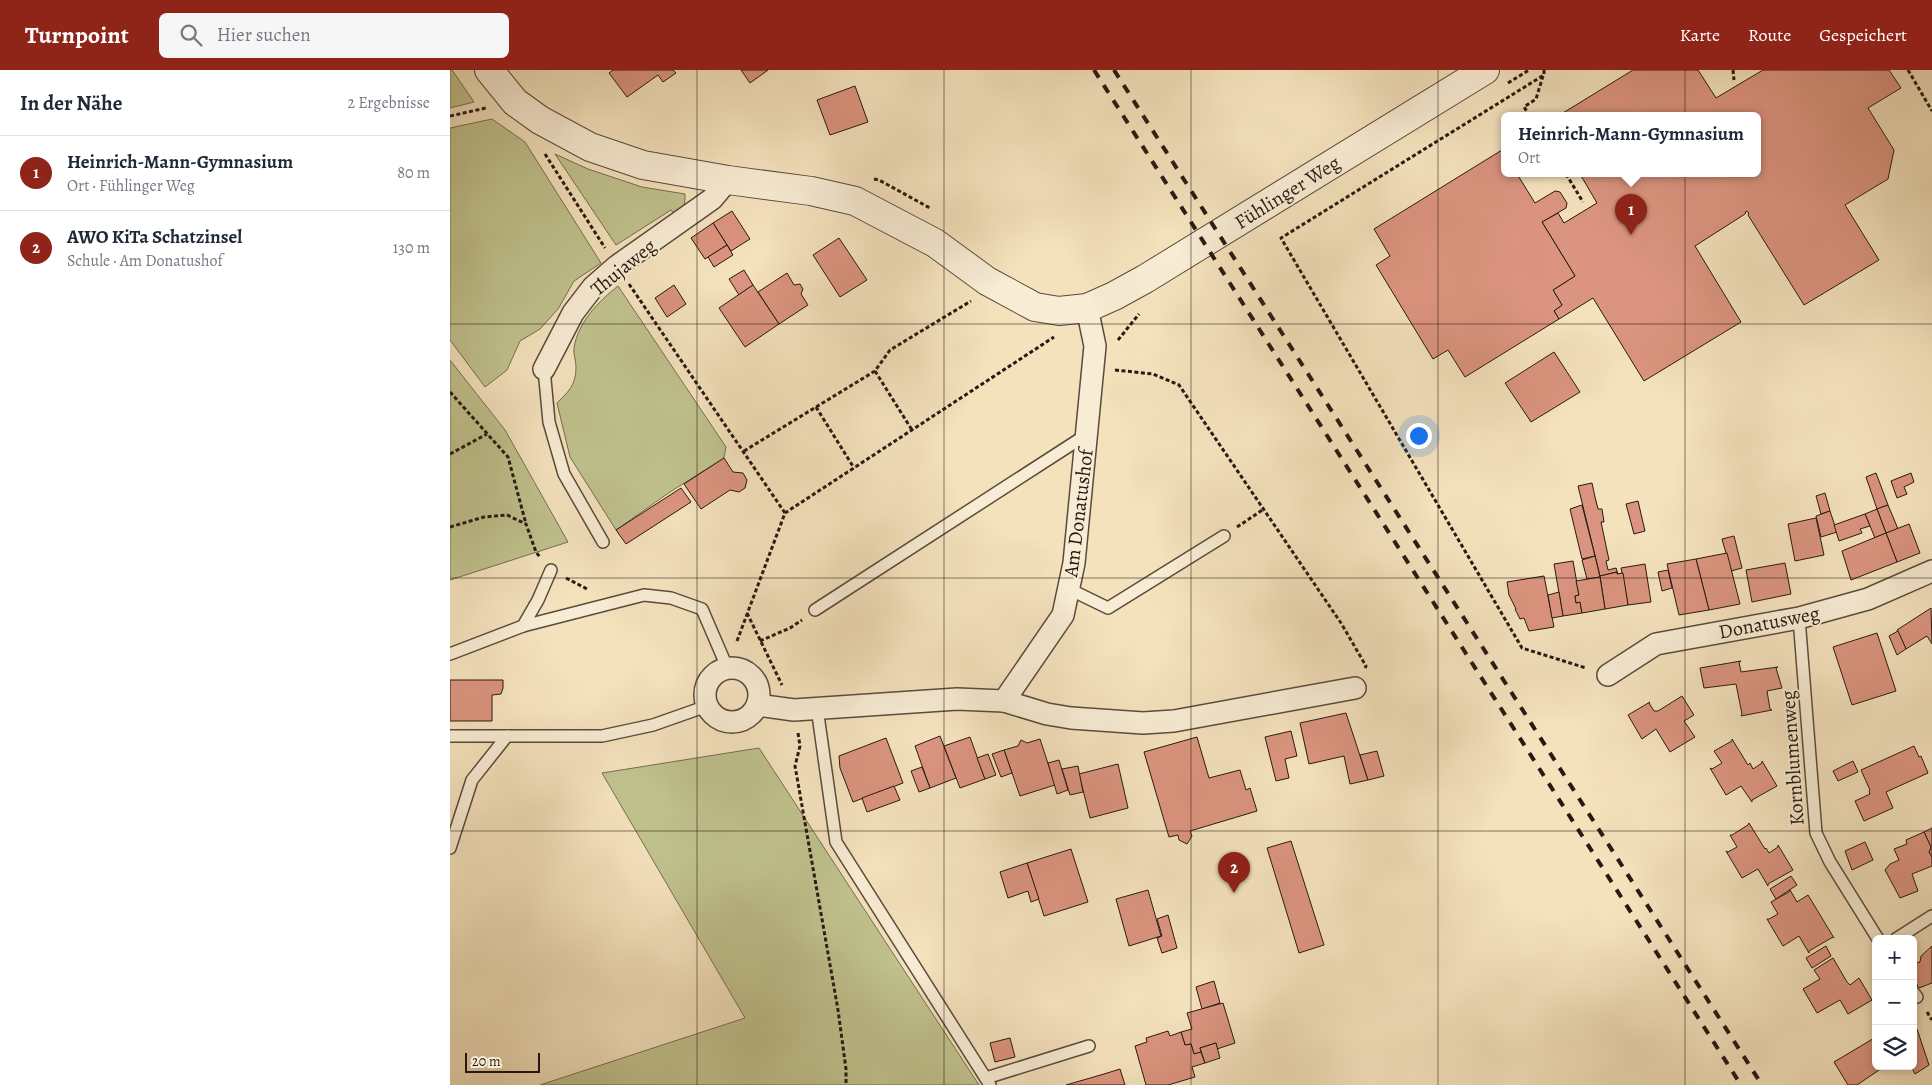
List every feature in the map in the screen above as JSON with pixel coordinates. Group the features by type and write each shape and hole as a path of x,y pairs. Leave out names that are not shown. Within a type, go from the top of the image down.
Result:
{"street":[{"path":"489,70 515,102 540,120 590,147 643,165 728,180 811,191 856,201 935,242 987,281 1035,307 1059,311 1086,308"},
{"name":"Fühlinger Weg","path":"1086,308 1145,279 1485,70"},
{"name":"Thujaweg","path":"544,368 572,313 593,287 617,266 706,204 728,180"},
{"name":"Am Donatushof","path":"1004,701 1063,615 1069,589 1081,508 1095,346 1086,308"},
{"name":"Donatusweg","path":"1608,675 1656,644 1799,618 1868,599 1932,571"},
{"path":"727,668 738,668 749,673 756,682 760,693 757,705 751,714 743,720 732,722 722,720 706,706 704,694 707,682 716,672 727,668"},
{"path":"757,705 794,710 957,699 1004,701 1047,714 1071,718 1143,723 1174,721 1354,688"}],"lane":[{"name":"Thujaweg","path":"544,368 549,422 564,474 603,542"},
{"path":"815,610 1086,435"},
{"path":"1069,589 1108,608 1224,536"},
{"path":"523,626 538,600 551,570"},
{"path":"450,654 523,626 644,595 671,598 702,609 727,668"},
{"name":"Kornblumenweg","path":"1799,618 1816,833 1830,862 1876,935"},
{"path":"450,736 602,736 653,725 706,706"},
{"path":"817,708 836,842 988,1081 1089,1046"},
{"path":"450,848 472,780 508,736"},
{"path":"1902,935 1932,916"}],"path":[{"path":"1733,70 1734,80"},
{"path":"1908,70 1932,111"},
{"path":"1527,112 1524,107 1536,99 1544,72"},
{"path":"1544,72 1281,238 1522,648 1608,675"},
{"path":"450,116 515,102"},
{"path":"542,148 617,266 785,513"},
{"path":"1568,177 1584,202"},
{"path":"870,178 879,180 938,213"},
{"path":"964,295 972,301 979,303"},
{"path":"744,451 875,371 890,350 972,301"},
{"path":"1047,333 1055,337 1095,346"},
{"path":"846,1085 846,1069 838,1010 796,766 800,746 794,710 747,613 785,513 1055,337"},
{"path":"1110,369 1153,374 1179,385 1341,623 1366,666 1354,688"},
{"path":"875,371 912,430"},
{"path":"450,392 508,457 526,524 536,552 551,570 612,602"},
{"path":"816,407 854,468"},
{"path":"450,454 487,434"},
{"path":"1224,536 1264,510"},
{"path":"450,527 484,517 507,515 526,524"},
{"path":"760,641 790,628 815,610"}],"green space":[{"path":"450,70 452,70 474,102 450,108"},
{"path":"492,119 525,142 601,263 574,281 558,309 540,329 520,341 507,370 485,387 450,340 450,128"},
{"path":"555,154 588,169 642,187 685,194 685,201 681,212 676,216 671,210 616,245"},
{"path":"618,286 726,447 724,458 670,492 616,530 570,457 557,403 568,391 575,379 574,348 580,329 597,305"},
{"path":"450,360 505,430 568,542 450,580"},
{"path":"759,748 979,1085 540,1085 745,1018 602,773"}],"building":[{"path":"613,70 673,70 676,73 663,82 658,75 627,97 609,73"},
{"path":"741,70 768,70 750,83"},
{"path":"1633,70 1698,70 1716,98 1763,70 1889,70 1901,88 1868,108 1894,150 1888,179 1845,205 1879,260 1804,305 1748,215 1749,213 1746,211 1745,214 1695,246 1741,322 1644,381 1593,298 1559,319 1554,311 1562,305 1553,290 1575,276 1542,222 1558,213 1564,223 1597,203 1582,177 1761,177 1761,112 1565,112"},
{"path":"855,86 868,122 830,135 817,100"},
{"path":"1501,151 1501,177 1519,177 1535,203 1555,191 1560,192 1567,203 1566,208 1542,222 1575,276 1553,290 1562,305 1554,311 1559,319 1465,377 1448,350 1433,359 1376,265 1390,256 1374,229"},
{"path":"732,211 750,239 731,251 713,223"},
{"path":"713,223 727,245 705,259 691,238"},
{"path":"839,238 867,280 840,297 813,255"},
{"path":"727,245 733,255 714,267 708,257"},
{"path":"744,270 753,285 739,295 729,279"},
{"path":"787,273 794,285 800,284 803,289 801,294 808,305 779,324 758,292"},
{"path":"674,285 686,304 667,317 655,298"},
{"path":"753,285 779,324 745,347 719,308"},
{"path":"1554,352 1580,392 1531,422 1505,383"},
{"path":"724,458 733,472 743,473 747,480 745,488 739,492 730,490 701,509 684,484"},
{"path":"1876,473 1888,505 1877,509 1866,477"},
{"path":"1911,473 1914,482 1904,487 1907,494 1897,498 1891,481"},
{"path":"1592,483 1598,509 1602,509 1604,522 1601,522 1609,560 1606,561 1608,570 1616,568 1618,574 1617,572 1600,576 1578,486"},
{"path":"681,488 691,502 626,544 616,530"},
{"path":"1825,493 1830,511 1821,514 1816,496"},
{"path":"1638,501 1645,531 1634,534 1626,504"},
{"path":"1582,505 1595,556 1582,559 1570,509"},
{"path":"1888,505 1898,529 1886,533 1877,509"},
{"path":"1877,509 1886,533 1875,538 1865,514"},
{"path":"1830,511 1837,532 1821,537 1816,516"},
{"path":"1865,514 1870,526 1860,529 1862,533 1839,541 1834,525"},
{"path":"1816,518 1824,555 1795,561 1788,524"},
{"path":"1909,524 1920,553 1897,562 1886,533"},
{"path":"1886,533 1897,562 1851,580 1842,551"},
{"path":"1734,536 1742,568 1731,571 1722,539"},
{"path":"1727,553 1740,604 1709,610 1696,559"},
{"path":"1595,556 1600,577 1587,579 1582,560"},
{"path":"1696,559 1709,610 1679,615 1667,564"},
{"path":"1573,561 1579,595 1575,596 1576,603 1580,602 1582,613 1563,616 1554,564"},
{"path":"1785,563 1791,594 1752,602 1746,570"},
{"path":"1645,564 1651,602 1628,605 1621,568"},
{"path":"1668,570 1672,588 1662,591 1658,572"},
{"path":"1617,572 1617,574 1623,573 1628,605 1605,609 1600,576"},
{"path":"1544,576 1554,627 1529,631 1524,618 1520,619 1515,609 1509,595 1507,582"},
{"path":"1600,577 1605,609 1582,613 1580,602 1576,603 1575,596 1579,595 1576,581"},
{"path":"1559,592 1563,616 1552,618 1548,595"},
{"path":"1931,608 1932,644 1927,636 1906,649 1897,630"},
{"path":"1898,631 1906,649 1897,655 1889,636"},
{"path":"1877,633 1896,691 1852,705 1833,647"},
{"path":"1741,661 1739,662 1741,672 1778,667 1776,668 1782,688 1767,691 1770,709 1772,710 1741,716 1736,684 1704,688 1700,668"},
{"path":"450,680 503,680 501,694 492,695 492,721 450,721"},
{"path":"1682,696 1694,715 1684,721 1695,737 1670,752 1656,729 1642,739 1628,715 1650,702 1654,711 1658,711"},
{"path":"1346,713 1368,780 1350,784 1344,756 1309,764 1300,723"},
{"path":"1291,731 1297,756 1285,759 1289,778 1276,781 1265,737"},
{"path":"940,736 956,778 930,788 915,746"},
{"path":"970,737 985,779 960,788 944,746"},
{"path":"1197,737 1209,778 1240,770 1246,790 1250,788 1257,811 1190,831 1192,836 1187,844 1179,840 1178,835 1169,837 1144,752"},
{"path":"886,738 903,783 853,802 840,768 839,756"},
{"path":"1040,739 1055,785 1020,796 1004,750 1018,746 1021,740 1027,743"},
{"path":"1732,739 1748,765 1750,763 1753,769 1762,761 1777,786 1752,800 1752,802 1741,786 1726,795 1710,768 1712,769 1722,763 1714,751 1732,741"},
{"path":"1914,746 1919,757 1921,756 1928,773 1886,792 1893,808 1864,821 1855,801 1870,794 1870,790 1861,770"},
{"path":"1004,750 1012,773 1001,777 992,754"},
{"path":"1377,751 1384,776 1368,780 1360,755"},
{"path":"988,754 996,775 985,779 977,758"},
{"path":"1059,760 1068,790 1057,794 1048,763"},
{"path":"1853,761 1858,772 1838,781 1833,771"},
{"path":"1118,764 1128,808 1090,818 1079,774"},
{"path":"1078,766 1083,792 1070,795 1062,769"},
{"path":"922,767 930,788 919,792 911,771"},
{"path":"894,786 900,800 867,812 862,798"},
{"path":"1749,823 1769,853 1778,845 1793,870 1768,884 1768,886 1758,869 1742,878 1726,851 1728,852 1737,847 1730,835"},
{"path":"1932,828 1932,857 1929,852 1931,847 1924,832"},
{"path":"1924,832 1931,847 1929,852 1932,857 1932,866 1912,874 1918,891 1900,898 1885,870 1890,864 1899,860 1894,849 1907,844 1906,840"},
{"path":"1291,841 1324,945 1299,953 1267,848"},
{"path":"1865,842 1873,860 1852,870 1845,851"},
{"path":"1071,849 1088,902 1044,916 1027,863"},
{"path":"1027,863 1039,899 1031,902 1028,891 1008,898 1000,872"},
{"path":"1791,876 1797,885 1776,899 1770,889"},
{"path":"1148,890 1161,936 1129,946 1116,899"},
{"path":"1790,890 1797,902 1808,895 1834,938 1809,951 1809,953 1799,936 1783,946 1767,919 1778,914 1771,902"},
{"path":"1168,915 1177,948 1162,953 1157,938 1162,936 1157,919"},
{"path":"1826,946 1831,956 1812,968 1806,958"},
{"path":"1932,946 1932,983 1919,988 1917,985 1917,963 1920,962 1921,956"},
{"path":"1833,958 1847,982 1850,985 1859,978 1872,1000 1848,1014 1840,1000 1817,1013 1803,989 1820,979 1814,970"},
{"path":"1214,981 1220,1003 1202,1009 1196,987"},
{"path":"1223,1003 1235,1043 1217,1049 1216,1043 1200,1048 1201,1052 1194,1054 1191,1044 1185,1045 1181,1032 1192,1029 1187,1013"},
{"path":"1917,1029 1929,1065 1915,1074 1913,1070 1917,1070"},
{"path":"1168,1031 1170,1036 1181,1032 1185,1045 1191,1044 1194,1054 1201,1052 1205,1063 1192,1067 1195,1077 1168,1085 1146,1085 1135,1046 1147,1042 1146,1038"},
{"path":"1010,1038 1015,1057 995,1062 990,1043"},
{"path":"1872,1039 1872,1070 1879,1070 1857,1085 1848,1085 1834,1062"},
{"path":"1216,1043 1220,1058 1205,1063 1200,1048"},
{"path":"1120,1069 1125,1085 1066,1085 1104,1074"}],"railway":[{"path":"1094,70 1741,1085"},
{"path":"1114,70 1762,1085"}],"place":[{"name":"Heinrich-Mann-Gymnasium","path":"1631,235"},
{"name":"AWO KiTa Schatzinsel","path":"1234,893"}]}
